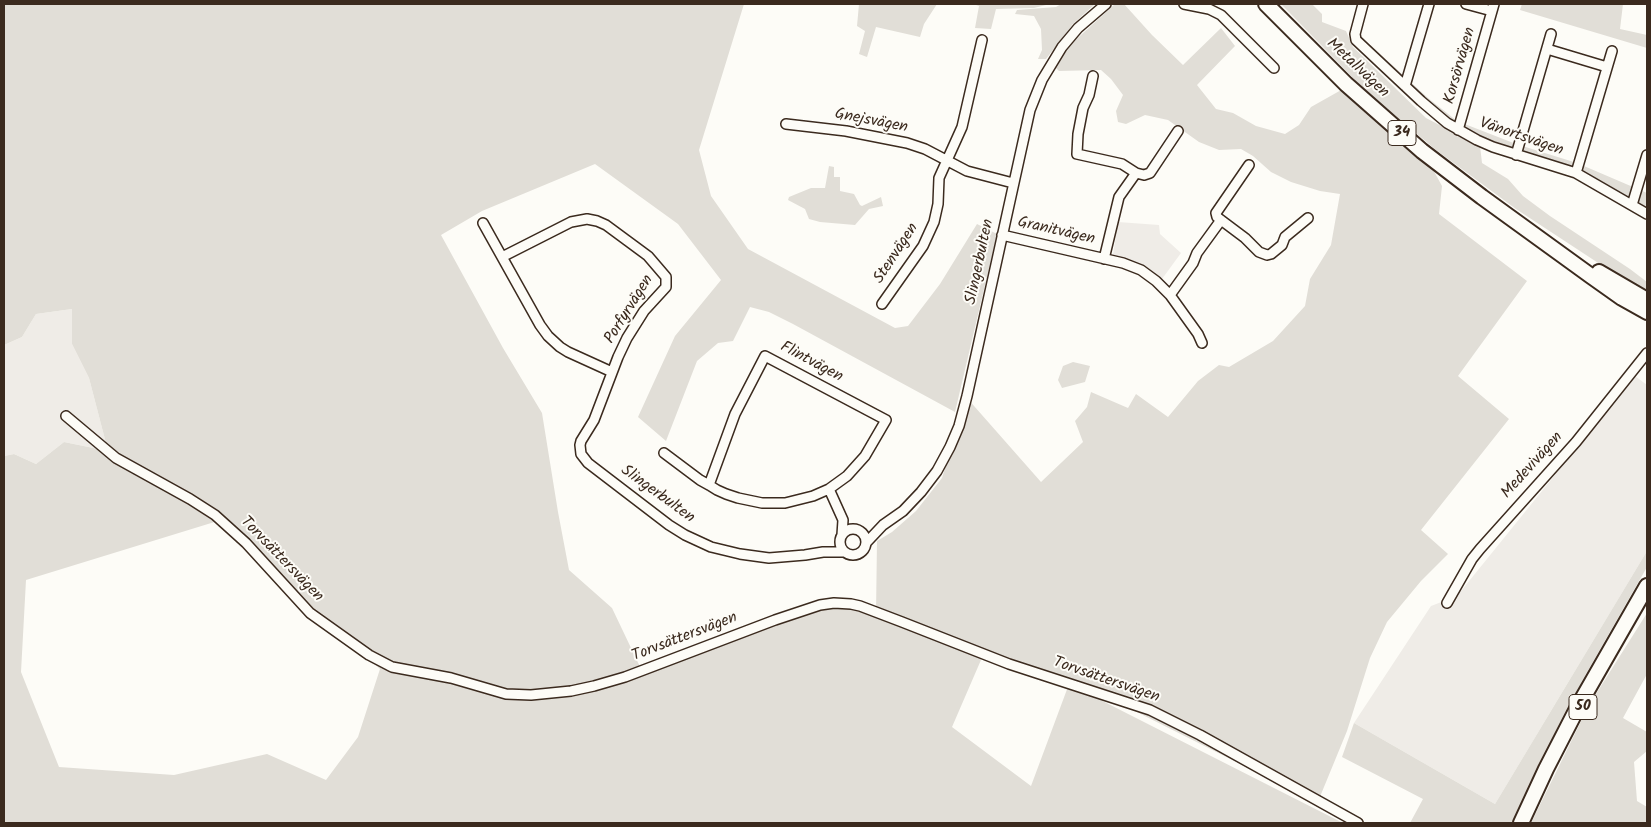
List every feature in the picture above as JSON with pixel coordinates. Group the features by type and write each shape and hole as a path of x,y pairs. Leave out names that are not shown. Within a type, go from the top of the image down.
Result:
{"main road":[{"name":"Metallvägen","path":"1266,4 1346,84 1422,151 1599,282 1647,312"},
{"name":"Metallvägen","path":"1548,244 1647,300"},
{"name":"50","path":"1521,823 1580,703 1647,586"},
{"name":"50","path":"1527,823 1584,705 1647,595"}],"street":[{"name":"Slingerbulten","path":"866,543 883,525 903,511 921,492 940,466 955,437 967,396 1030,110 1045,73 1054,57 1078,28 1106,4"},
{"path":"1184,4 1208,9 1221,15 1274,68"},
{"name":"Vänortsvägen","path":"1363,4 1356,28 1356,40 1434,112 1458,130 1485,144 1576,173 1647,214"},
{"path":"1405,86 1429,4"},
{"name":"Korsörvägen","path":"1458,130 1493,8 1466,4"},
{"path":"1516,154 1551,34"},
{"path":"946,161 962,127 982,40"},
{"path":"1547,49 1607,67"},
{"path":"1576,173 1612,50"},
{"path":"1093,76 1090,95 1082,115 1077,154 1122,164 1144,176 1150,172 1178,131"},
{"name":"Gnejsvägen","path":"786,124 885,138 918,147 978,175 1014,183"},
{"path":"1632,205 1647,155"},
{"name":"Stenvägen","path":"882,304 930,233 937,211 939,178 946,161"},
{"path":"1249,164 1216,213 1220,220 1245,238 1259,252 1271,254 1282,245 1285,237 1308,218"},
{"name":"Granitvägen","path":"1104,259 1119,197 1136,173"},
{"name":"Porfyrvägen","path":"502,257 565,225 580,219 587,219 606,225 652,259 666,277 667,285 644,311 622,347 594,420 583,436 580,445 584,458 594,467"},
{"path":"1170,295 1220,220"},
{"name":"Porfyrvägen","path":"483,223 548,336 568,352 612,372"},
{"name":"Granitvägen","path":"1002,235 1122,263 1141,270 1170,295 1198,334 1202,343"},
{"name":"Medevivägen","path":"1447,603 1472,559 1480,549 1576,442 1647,353"},
{"name":"Flintvägen","path":"664,453 708,485 738,498 762,503 785,503 813,496 829,489 847,476 860,463 886,420 765,356 735,414 708,485"},
{"name":"Torvsättersvägen","path":"66,416 116,458 190,499 220,520 259,557 300,605 369,655 392,666 451,678 506,694 531,695 571,691 625,677 775,620 820,606 834,603 851,604 1009,664 1150,710 1200,735 1358,823"},
{"name":"Slingerbulten","path":"594,467 669,525 685,535 711,546 740,554 769,558 823,552 843,552"},
{"path":"829,489 843,520 866,538 864,549 858,555 848,555 843,552 839,545 843,520"},
{"name":"Slingerbulten","path":"857,530 883,525"},
{"path":"841,538 847,530 857,530"},
{"name":"Slingerbulten","path":"823,552 841,538"}],"shaded area":[{"path":"4,4 744,4 699,150 711,196 748,249 895,328 908,326 940,284 977,224 997,234 955,412 793,324 769,312 750,307 733,341 718,343 697,361 666,441 638,417 675,336 721,280 678,224 595,164 482,211 441,235 503,348 542,413 569,570 612,608 642,671 753,625 839,603 876,613 877,541 892,532 916,511 942,478 967,398 1041,482 1083,442 1075,421 1087,407 1091,392 1128,408 1136,394 1168,417 1198,381 1219,365 1229,367 1273,341 1305,306 1310,279 1331,245 1340,194 1320,191 1291,182 1271,172 1253,156 1241,149 1219,150 1199,142 1168,120 1145,115 1126,124 1118,122 1116,111 1123,95 1111,79 1101,70 1059,71 1053,65 1070,45 1115,4 1124,4 1183,65 1221,28 1235,46 1197,85 1216,109 1233,113 1256,126 1285,134 1299,125 1311,107 1343,89 1430,164 1442,186 1439,214 1527,281 1458,376 1509,419 1421,530 1448,554 1421,581 1387,622 1370,658 1347,731 1317,804 1101,694 1073,686 1343,823 4,823 4,456 14,454 36,464 64,442 108,451 89,378 72,344 72,309 36,314 22,337 4,345","holes":["221,520 292,591 380,669 358,737 326,780 267,754 174,775 59,767 21,672 26,580","984,653 1069,684 1031,786 952,727","419,667 443,678 383,669"]},
{"path":"859,4 937,4 924,24 920,37 876,27 867,57 859,54 865,31 857,26"},
{"path":"973,4 1050,4 1034,8 996,9 991,29 975,28 979,6"},
{"path":"1061,4 1095,4 1073,24 1046,59 1038,59 1042,50 1041,29 1034,16 1015,14 1017,10 1056,7"},
{"path":"1281,4 1312,4 1322,14 1322,22 1346,31 1353,47 1426,118 1480,146 1482,163 1508,179 1523,196 1550,216 1647,282 1647,295 1516,209 1436,150 1366,91"},
{"path":"1522,4 1623,4 1620,29 1647,35 1647,48 1520,10"},
{"path":"1353,29 1428,98 1457,121 1516,144 1577,163 1647,193 1647,215 1574,175 1511,155 1431,115 1353,42"},
{"path":"829,166 834,167 834,177 840,177 840,191 854,194 862,206 881,197 883,206 869,209 855,225 820,222 809,219 805,209 788,200 789,197 811,188 825,188"},
{"path":"1118,222 1159,225 1160,234 1181,253 1162,279 1140,263 1113,255"},
{"path":"72,309 72,344 89,378 108,451 64,442 36,464 14,454 4,456 4,345 22,337 36,314"},
{"path":"1073,362 1090,366 1085,382 1062,388 1058,380 1063,366"},
{"path":"1635,376 1647,385 1647,551 1495,804 1354,723 1431,606 1457,596"},
{"path":"1647,551 1647,567 1582,681 1512,823 1410,823 1423,799 1342,757 1354,723 1495,804"},
{"path":"1647,613 1647,674 1623,718 1647,732 1647,751 1634,762 1637,801 1647,807 1647,823 1531,823 1589,705"}]}
